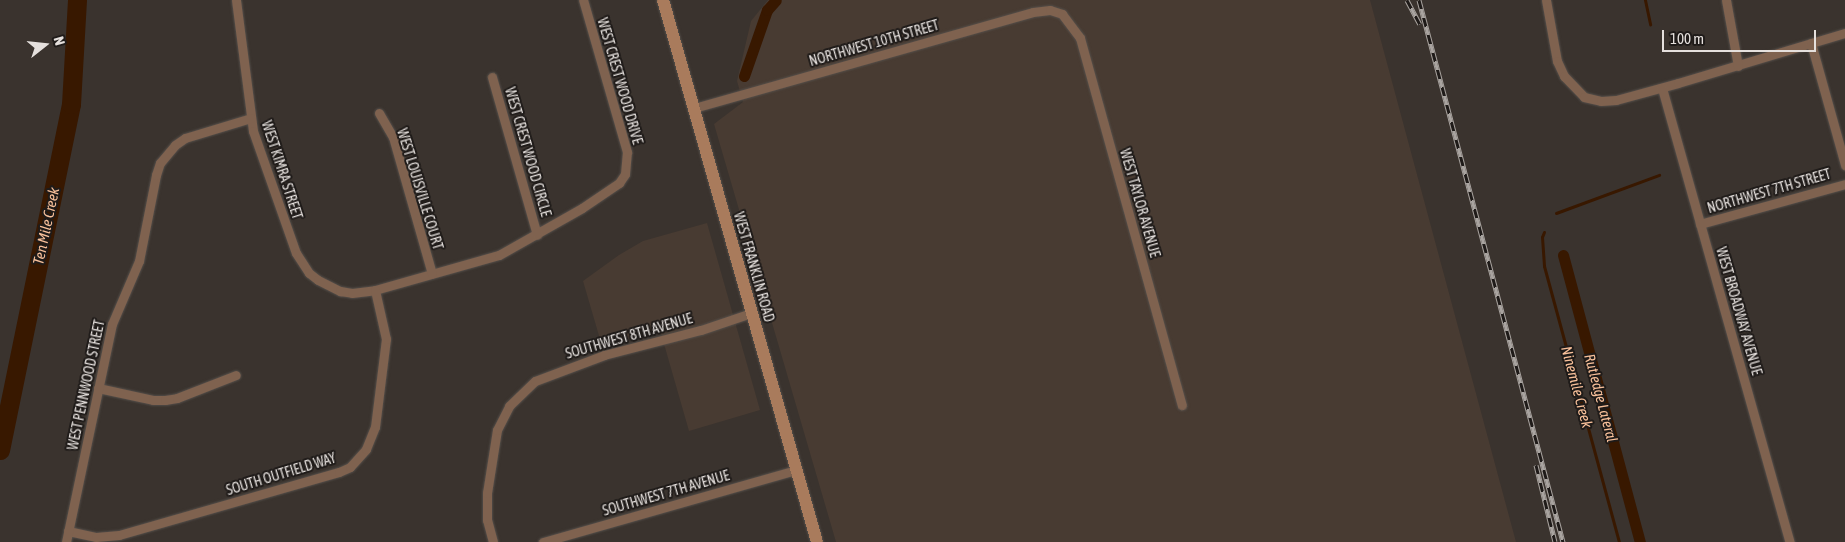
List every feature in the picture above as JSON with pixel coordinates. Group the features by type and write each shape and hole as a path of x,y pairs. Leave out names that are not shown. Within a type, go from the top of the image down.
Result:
{"main road":[{"name":"WEST FRANKLIN ROAD","path":"663,0 817,542"}],"street":[{"name":"WEST KIMRA STREET","path":"236,0 251,118 259,154 302,263 318,280 340,290 364,293 432,274"},
{"name":"WEST CREST WOOD DRIVE","path":"432,274 499,255 582,208 619,183 625,174 627,152 583,0"},
{"path":"1546,0 1557,61 1564,76 1584,97 1601,102 1662,88 1845,33"},
{"path":"1726,0 1738,66"},
{"name":"NORTHWEST 10TH STREET","path":"694,108 1033,12 1050,10 1062,14"},
{"name":"WEST TAYLOR AVENUE","path":"1062,14 1080,38 1182,405"},
{"path":"1811,44 1845,165"},
{"name":"WEST CREST WOOD CIRCLE","path":"492,77 537,235"},
{"name":"WEST BROADWAY AVENUE","path":"1662,88 1790,542"},
{"name":"WEST LOUISVILLE COURT","path":"380,113 392,137 432,274"},
{"name":"WEST PENNWOOD STREET","path":"66,542 112,324 142,250 156,174 160,163 175,145 185,138 251,118"},
{"name":"NORTHWEST 7TH STREET","path":"1700,224 1845,184"},
{"name":"SOUTH OUTFIELD WAY","path":"68,532 96,537 119,535 339,472 350,466 366,449 375,426 386,339 375,290"},
{"name":"SOUTHWEST 8TH AVENUE","path":"494,542 487,520 487,492 497,430 509,406 535,381 596,358 701,330 751,313"},
{"path":"98,388 153,400 165,400 176,398 236,375"},
{"name":"SOUTHWEST 7TH AVENUE","path":"543,542 796,470"}],"shaded area":[{"path":"768,0 1370,0 1516,542 836,542 714,124 743,102 737,81 751,21"},
{"path":"707,223 760,410 689,431 660,330 602,346 583,281 619,255 643,241"}],"waterway":[{"name":"Ten Mile Creek","path":"0,450 71,104 77,0"},
{"path":"744,76 767,10 776,0"},
{"name":"Ninemile Creek","path":"1645,0 1650,24"},
{"name":"Ninemile Creek","path":"1556,213 1659,175"},
{"name":"Ninemile Creek","path":"1544,232 1542,237 1544,266 1619,542"},
{"name":"Rutledge Lateral","path":"1563,255 1640,542"}],"railway":[{"path":"1407,0 1420,24"},
{"path":"1419,0 1563,542"},
{"path":"1536,465 1555,542"}]}
